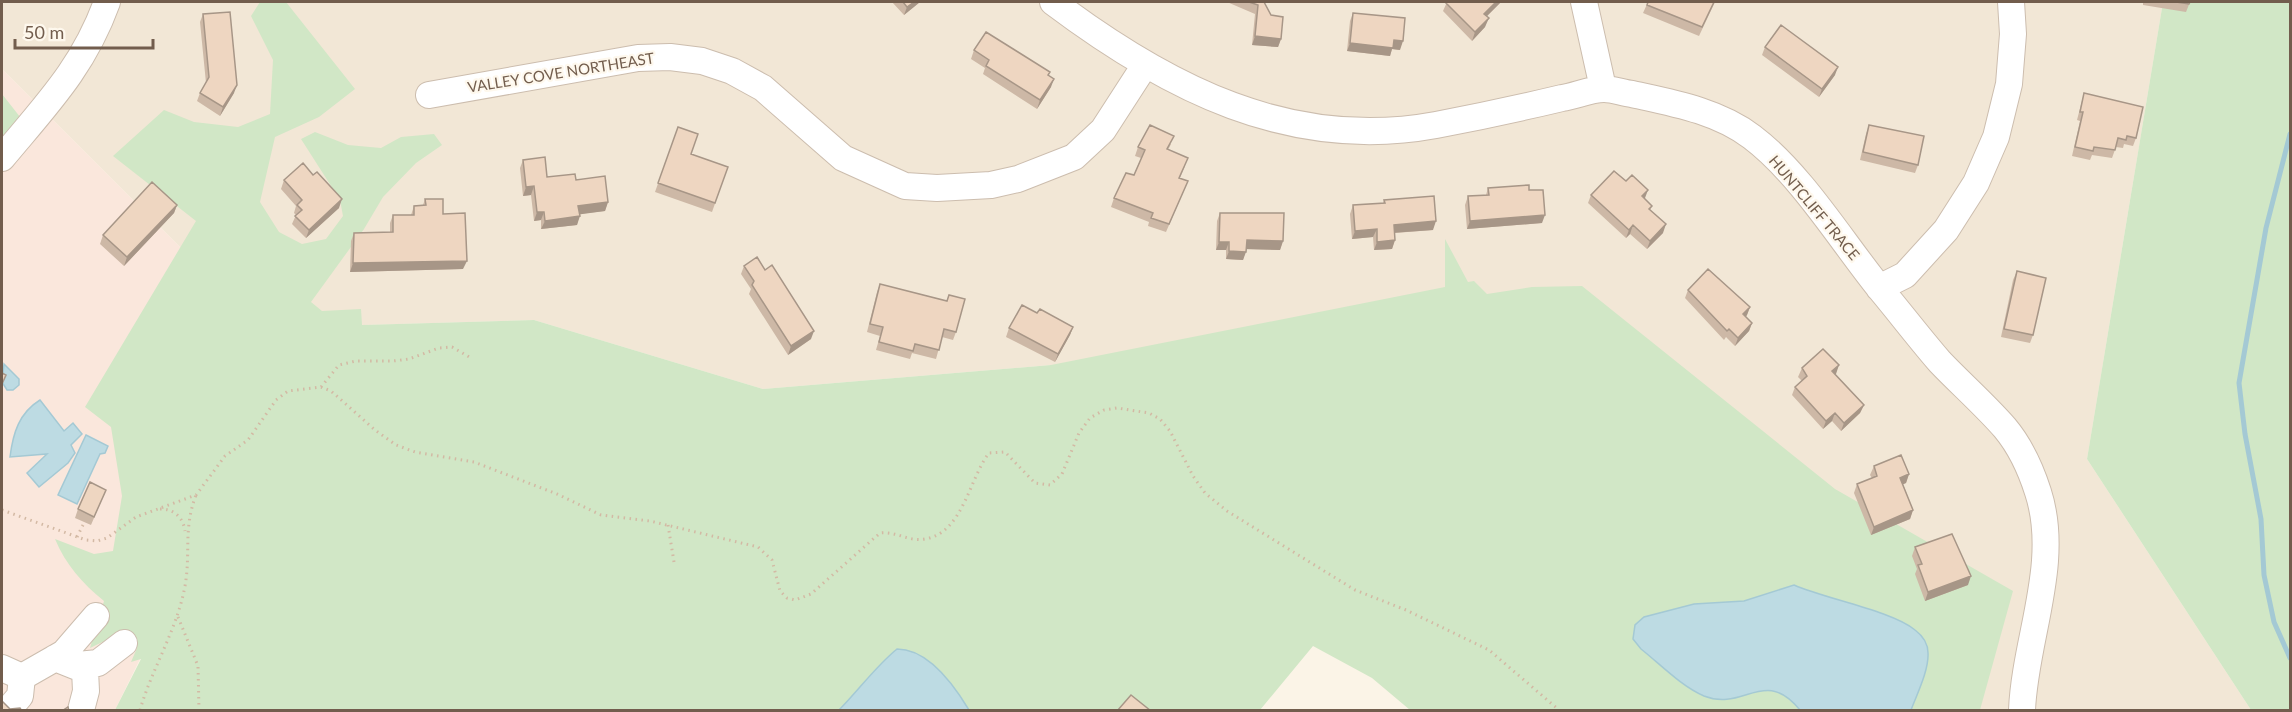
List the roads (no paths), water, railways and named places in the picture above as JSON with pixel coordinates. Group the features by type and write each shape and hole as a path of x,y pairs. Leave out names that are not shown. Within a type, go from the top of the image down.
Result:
{"street":[{"path":"2,158 63,86 81,60 107,2"},
{"name":"HUNTCLIFF TRACE","path":"1053,2 1145,65 1194,92 1242,110 1292,123 1343,129 1431,126 1603,88 1677,104 1721,119 1751,137 1785,168 1939,360 2006,429 2025,460 2039,494 2045,526 2046,558 2023,687 2022,711"},
{"path":"1584,2 1603,88"},
{"path":"1879,288 1905,274 1946,230 1976,183 1996,137 2009,84 2013,34 2011,2"},
{"name":"VALLEY COVE NORTHEAST","path":"429,95 638,58 670,57 702,61 732,71 763,88 843,158 905,186 964,188 1018,179 1074,156 1103,130 1145,65"},
{"path":"67,662 77,640 96,616"},
{"path":"8,711 20,696 12,673 67,662 98,663 124,643"},
{"path":"67,662 85,670 87,676 81,711"}],"water":[{"path":"4,364 19,379 19,385 13,390 7,390 2,382"},
{"path":"40,400 64,431 73,423 82,434 71,445 75,453 68,463 39,487 27,473 47,454 10,457 18,424 27,411"},
{"path":"86,435 108,446 105,453 100,454 77,504 58,495"},
{"path":"1794,585 1891,617 1905,623 1925,640 1928,653 1927,667 1911,710 1800,710 1787,697 1764,690 1731,699 1704,696 1687,687 1641,649 1633,639 1635,625 1644,617 1694,604 1744,601"},
{"path":"897,649 919,655 939,670 969,710 839,710 881,663"}],"waterway":[{"path":"2290,134 2266,228 2239,383 2245,434 2261,519 2264,575 2274,622 2290,658"}]}
